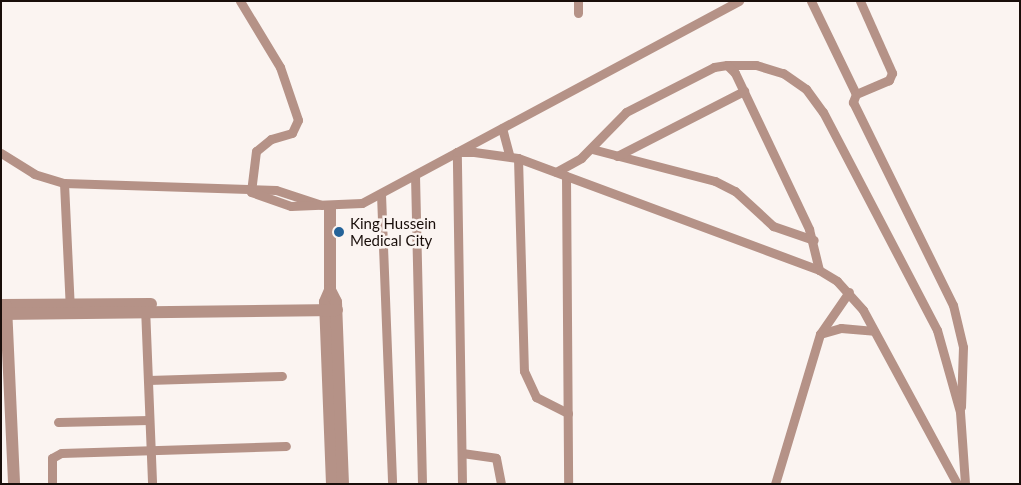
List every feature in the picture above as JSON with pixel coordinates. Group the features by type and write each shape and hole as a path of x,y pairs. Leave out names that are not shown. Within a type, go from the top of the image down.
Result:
{"street":[{"path":"326,206 343,484"},
{"path":"14,484 4,310 145,309 331,303"},
{"path":"331,303 332,484"}],"lane":[{"path":"240,1 280,67 298,120 292,133 271,139 256,151 251,192"},
{"path":"578,1 578,13"},
{"path":"251,192 280,204 354,205 416,176 457,152 738,1"},
{"path":"811,1 856,94 854,106 953,305 964,354 960,412 965,484"},
{"path":"856,94 889,80 892,73 860,1"},
{"path":"556,172 592,149 626,112 714,67 756,64 783,73 815,100 926,305 947,357 960,412"},
{"path":"727,65 744,91 814,240 819,270"},
{"path":"617,156 744,91"},
{"path":"502,128 509,155"},
{"path":"592,149 725,186 773,226 814,240"},
{"path":"457,152 509,155 819,270 849,292 874,331 957,484"},
{"path":"457,152 462,484"},
{"path":"4,157 34,174 64,183 288,192 326,206"},
{"path":"518,158 524,371 536,396 568,413"},
{"path":"416,176 422,484"},
{"path":"566,176 568,484"},
{"path":"64,183 70,310"},
{"path":"381,194 392,484"},
{"path":"775,484 820,334 849,292"},
{"path":"145,309 152,484"},
{"path":"820,334 841,328 874,331"},
{"path":"148,380 282,376"},
{"path":"58,422 149,420"},
{"path":"52,484 52,458 61,453 150,452 286,446"},
{"path":"462,453 496,458 501,484"}],"place":[{"name":"King Hussein Medical City","path":"339,232"}]}
